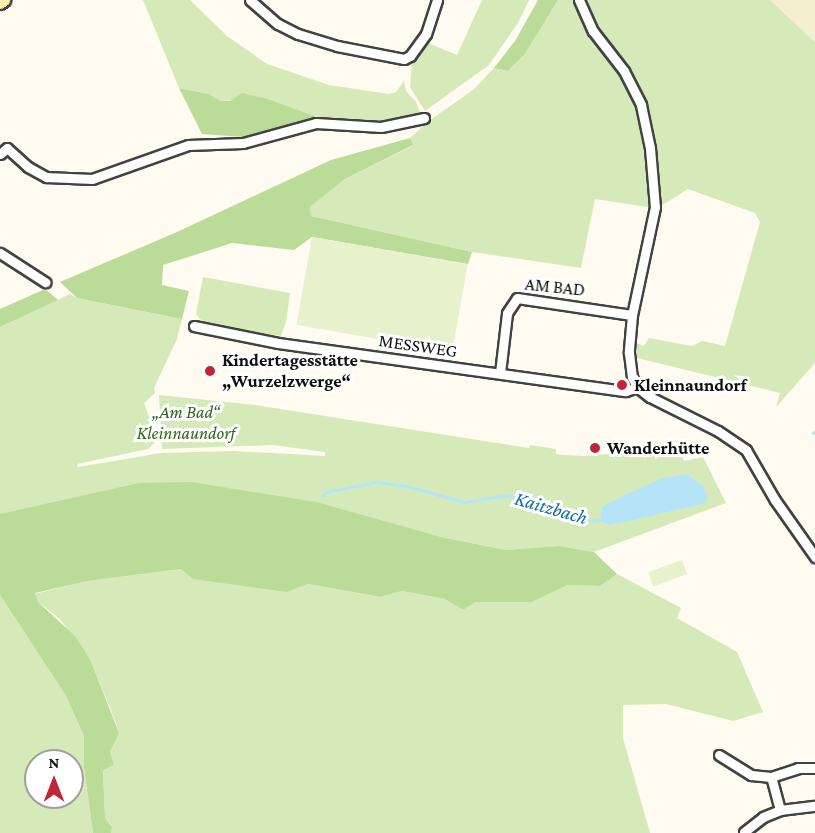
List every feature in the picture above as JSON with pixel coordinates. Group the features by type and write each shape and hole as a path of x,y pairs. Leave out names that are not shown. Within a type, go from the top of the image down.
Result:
{"street":[{"path":"250,0 278,24 298,34 338,46 404,59 410,56 426,34 437,0"},
{"path":"579,0 593,32 624,71 641,105 650,148 656,207 632,315 629,353 632,377 637,387 650,397 736,442 746,450 775,500 815,557"},
{"path":"4,151 46,177 92,179 188,145 243,143 316,123 381,128 424,118"},
{"path":"0,253 45,282"},
{"name":"AM BAD","path":"500,373 507,313 517,298 632,315"},
{"name":"MESSWEG","path":"194,326 278,343 626,391 637,387"},
{"path":"719,755 751,775 771,777 798,768 815,768"},
{"path":"771,777 780,810"},
{"path":"744,832 763,817 780,810 815,806"}],"shaded area":[{"path":"770,0 815,0 815,42"}],"green space":[{"path":"143,0 190,0 227,36 267,64 329,85 389,94 396,92 404,81 406,91 416,102 421,115 385,124 338,121 315,116 268,99 219,101 209,94 179,88"},
{"path":"482,0 529,0 518,23 489,65 425,111 410,87 412,62 428,43 457,55"},
{"path":"538,0 558,0 525,54 508,71 494,68 515,41"},
{"path":"558,0 770,0 815,42 815,363 776,407 780,393 637,358 636,343 644,346 649,338 692,346 702,341 725,346 760,222 755,213 688,189 661,206 647,207 595,199 581,268 472,252 311,216 310,207 345,179 412,146 410,138 430,120 473,90 494,68 508,71 525,54"},
{"path":"179,88 209,94 220,101 230,101 242,93 268,99 315,116 314,121 244,137 202,134"},
{"path":"410,138 413,145 345,179 310,207 311,216 472,252 468,264 312,237 294,250 232,243 163,265 162,285 189,291 182,319 77,298 60,282 177,232 331,160"},
{"path":"312,237 468,264 452,352 297,325"},
{"path":"203,277 290,293 286,322 281,336 218,326 217,330 200,319 196,314"},
{"path":"45,289 58,300 0,327 0,309"},
{"name":"„Am Bad“ Kleinnaundorf","path":"70,294 77,298 182,319 177,339 154,388 155,393 144,403 157,440 148,449 77,464 78,467 161,453 234,451 325,456 325,452 273,445 162,449 159,395 255,405 529,448 530,445 556,449 556,454 563,455 585,456 641,451 645,458 672,444 678,448 684,461 703,457 726,503 594,552 559,546 506,550 441,537 29,510 0,514 0,327"},
{"path":"191,482 316,502 441,537 506,550 559,546 594,552 617,574 600,586 568,585 532,602 476,602 463,610 445,599 402,591 380,597 308,584 287,592 193,579 181,569 88,581 35,593 38,602 75,636 91,661 119,733 110,752 114,765 103,770 105,818 112,827 111,833 93,833 84,768 84,736 66,696 0,595 0,514 139,483"},
{"path":"682,560 687,574 653,586 648,572"},
{"path":"182,569 287,592 308,584 379,597 402,591 445,599 463,610 476,602 532,602 568,585 600,586 617,574 681,608 677,618 737,652 763,712 733,721 666,704 623,705 623,738 650,833 111,833 112,826 105,818 103,769 114,765 110,752 119,733 91,661 60,619 38,602 34,594 88,581"},
{"path":"0,595 66,696 84,736 84,749 24,749 24,809 84,809 84,768 93,833 0,833"}],"water":[{"path":"687,474 703,486 707,496 705,503 608,525 600,521 602,507 663,478"}],"waterway":[{"name":"Kaitzbach","path":"323,495 326,492 376,482 407,486 464,502 508,495 581,521 601,520"}],"place":[{"name":"Kindertagesstätte „Wurzelzwerge“","path":"210,371"},
{"name":"Kleinnaundorf","path":"622,385"},
{"name":"Wanderhütte","path":"595,448"}]}
